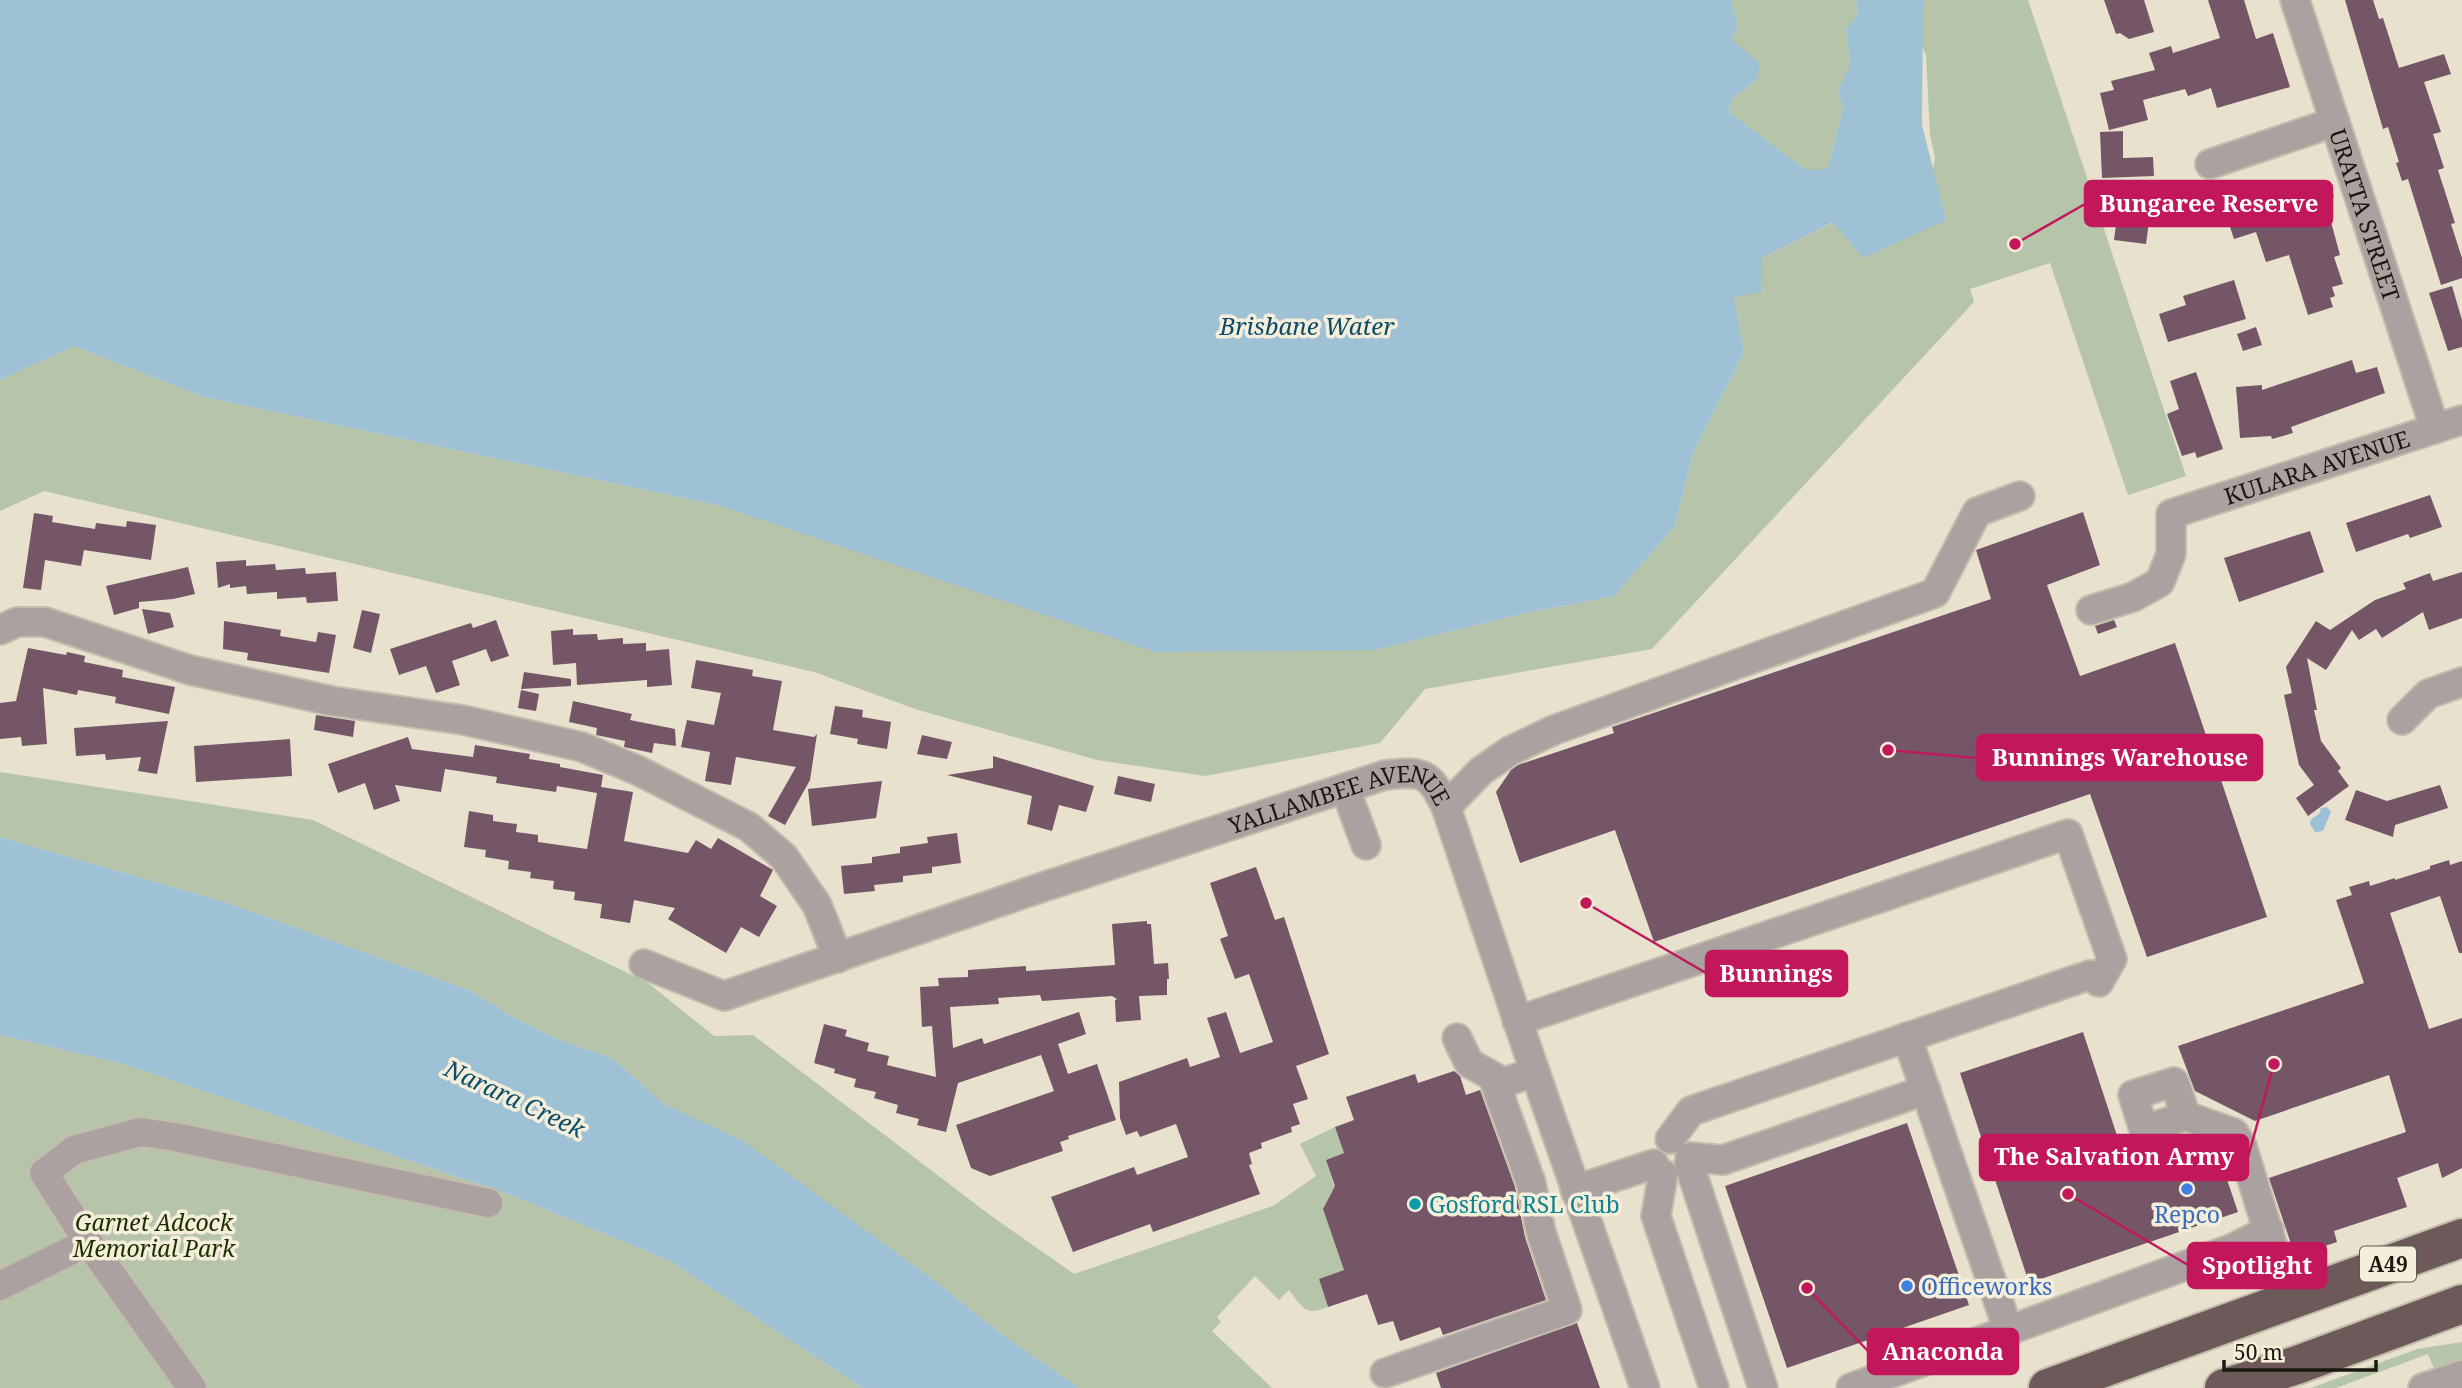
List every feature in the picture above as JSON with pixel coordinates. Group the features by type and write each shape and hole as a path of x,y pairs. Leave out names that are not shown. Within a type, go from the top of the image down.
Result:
{"highway":[{"name":"A49","path":"2048,1388 2462,1238"},
{"path":"2224,1388 2297,1365 2462,1304"}],"street":[{"name":"URATTA STREET","path":"2295,0 2335,122 2454,428"},
{"path":"2210,164 2335,122"},
{"name":"KULARA AVENUE","path":"2091,610 2133,597 2160,582 2171,554 2171,514 2454,428"},
{"path":"1446,807 1481,771 1510,751 1554,730 1935,593 1978,512 2020,496"},
{"path":"0,630 18,622 45,622 190,670 332,701 463,720 582,747 639,771 749,827 784,857 817,905 838,958"},
{"path":"2402,720 2428,694 2462,682"},
{"name":"YALLAMBEE AVENUE","path":"644,964 724,996 1037,888 1385,775 1412,772 1422,774 1437,788 1446,807 1517,1021 1645,1388"},
{"path":"1345,788 1366,845"},
{"path":"1517,1021 2068,834 2112,959 2099,982 2090,975 1691,1111 1656,1216 1714,1388"},
{"path":"1907,1037 2009,1332"},
{"path":"1457,1038 1469,1063 1493,1077 1508,1081 1535,1072"},
{"path":"1385,1373 1567,1310 1541,1232 1531,1183 1493,1077"},
{"path":"1575,1190 1673,1160 1723,1160 1926,1090"},
{"path":"2186,1116 2234,1133 2242,1146 2289,1300"},
{"path":"192,1388 88,1242 44,1173 74,1150 140,1132 488,1203"},
{"path":"1673,1160 1763,1388"},
{"path":"0,1286 88,1242"},
{"path":"1851,1388 2231,1249 2254,1251 2273,1243"},
{"path":"2423,1388 2462,1375"}],"green space":[{"path":"1731,0 1856,0 1858,15 1846,28 1850,64 1838,91 1843,109 1828,170 1806,170 1729,112 1732,99 1757,79 1732,40 1738,26"},
{"path":"1919,0 2028,0 2186,476 2128,495 2050,263 1970,289 1974,302 1652,649 1425,689 1380,743 1205,776 1097,760 918,710 814,672 44,491 0,511 0,380 74,346 204,397 717,505 1375,650 1526,613 1614,596 1675,526 1693,454 1744,353 1734,297 1762,258 1834,222 1931,183 1935,157 1930,135 1926,55 1922,47"},
{"path":"0,772 313,820 648,983 714,1036 753,1035 990,1215 1074,1274 1273,1206 1316,1176 1300,1144 1335,1127 1344,1153 1326,1160 1334,1185 1346,1186 1332,1191 1323,1209 1344,1270 1319,1279 1328,1307 1309,1311 1289,1290 1279,1300 1255,1276 1217,1317 1221,1322 1212,1331 1272,1388 1079,1388 743,1142 664,1104 612,1058 554,1038 471,991 225,902 0,837"},
{"name":"Garnet Adcock Memorial Park","path":"0,1035 124,1064 511,1195 670,1261 863,1388 0,1388"},
{"path":"2462,1342 2462,1361 2435,1371 2428,1354 2336,1388 2311,1388 2417,1349"}],"water":[{"name":"Brisbane Water","path":"0,0 1731,0 1738,26 1732,40 1760,63 1757,79 1732,99 1729,112 1806,170 1828,169 1843,109 1838,91 1850,64 1846,28 1858,15 1856,0 1923,0 1922,125 1946,220 1863,258 1833,222 1762,258 1761,292 1734,297 1744,353 1693,454 1675,526 1614,596 1526,613 1375,650 1155,652 717,505 204,397 74,346 0,380"},
{"path":"2327,807 2331,812 2323,831 2315,832 2310,824 2311,819 2319,814 2321,808"},
{"name":"Narara Creek","path":"0,837 225,902 471,991 554,1038 612,1058 664,1104 743,1141 931,1278 999,1332 1079,1388 863,1388 670,1261 511,1195 124,1064 0,1035"}],"building":[{"path":"2104,0 2144,0 2154,32 2129,39 2120,33 2116,34"},
{"path":"2208,0 2244,0 2256,39 2273,33 2290,87 2217,108 2211,88 2188,96 2185,89 2143,100 2148,120 2109,130 2100,93 2114,90 2111,81 2155,70 2149,53 2171,46 2173,53 2220,38"},
{"path":"2345,0 2373,0 2379,19 2383,18 2399,68 2444,54 2451,74 2424,82 2441,132 2433,134 2444,168 2438,170 2455,223 2451,224 2462,258 2462,278 2441,285 2408,179 2402,181 2388,127 2383,129"},
{"path":"2123,131 2123,158 2153,157 2154,176 2102,178 2100,132"},
{"path":"2329,182 2334,197 2325,200 2340,255 2334,257 2343,284 2332,287 2335,296 2330,298 2333,307 2308,315 2289,255 2266,262 2256,232 2234,239 2226,215 2240,210 2241,214 2315,193 2313,187"},
{"path":"2119,202 2151,206 2146,244 2114,240"},
{"path":"2234,280 2246,319 2168,342 2159,314 2186,305 2183,296"},
{"path":"2452,286 2462,320 2462,347 2448,351 2429,293"},
{"path":"2256,327 2262,345 2243,351 2237,334"},
{"path":"2352,360 2356,373 2377,367 2385,393 2291,427 2293,433 2272,439 2271,436 2240,438 2236,387 2262,385 2262,390"},
{"path":"2196,372 2223,449 2197,458 2195,452 2182,456 2167,414 2179,409 2170,381"},
{"path":"2430,495 2442,527 2410,538 2408,534 2356,552 2346,523"},
{"path":"2083,512 2100,565 2047,585 2080,676 2175,643 2267,917 2147,957 2090,794 1654,942 1615,830 1520,863 1496,792 1511,770 1518,765 1614,733 1612,727 1991,599 1976,550"},
{"path":"34,513 53,516 52,522 95,529 96,523 126,527 127,521 156,525 151,560 84,550 81,566 45,560 41,590 23,588"},
{"path":"2310,531 2324,572 2239,602 2224,558"},
{"path":"246,560 246,566 275,564 276,570 305,568 306,574 336,572 338,601 307,603 306,597 277,599 277,592 247,594 246,586 230,588 230,584 218,588 216,562"},
{"path":"188,567 195,594 139,602 139,608 114,615 106,586"},
{"path":"2462,572 2462,618 2429,630 2423,612 2382,638 2376,629 2359,640 2352,630 2326,670 2307,658 2321,741 2341,768 2338,771 2349,786 2308,816 2296,798 2314,785 2299,765 2284,695 2292,693 2286,667 2316,621 2330,630 2375,600 2406,589 2403,583 2430,573 2433,581"},
{"path":"142,609 170,613 174,627 148,634"},
{"path":"362,610 380,614 371,653 353,648"},
{"path":"496,620 509,656 491,662 486,649 452,661 460,685 436,693 426,666 399,675 390,649 471,623 473,628"},
{"path":"2114,620 2117,627 2098,634 2095,626"},
{"path":"224,621 281,630 280,636 316,642 318,632 336,635 329,673 247,660 248,653 223,649"},
{"path":"573,629 573,635 597,634 598,640 623,638 623,644 646,643 646,651 669,649 672,685 647,687 647,680 577,685 576,663 553,665 551,631"},
{"path":"28,648 85,656 84,662 123,670 122,677 175,687 169,714 115,703 116,697 78,690 77,695 43,688 47,744 22,746 21,737 0,739 0,703 16,701"},
{"path":"696,660 753,670 752,676 782,681 773,730 814,737 817,734 810,780 785,825 768,816 796,767 736,757 731,785 705,781 710,752 681,747 687,720 714,725 721,693 691,688"},
{"path":"524,672 571,679 571,686 521,689"},
{"path":"521,690 539,694 536,711 518,708"},
{"path":"573,701 632,714 630,720 675,729 676,746 654,743 652,753 624,747 625,741 596,735 597,728 569,722"},
{"path":"835,706 863,710 862,717 891,722 887,749 857,744 858,739 830,734"},
{"path":"316,715 355,721 353,737 314,730"},
{"path":"168,721 157,774 138,771 141,757 106,760 105,754 76,756 74,728"},
{"path":"922,735 952,742 947,759 917,754"},
{"path":"408,737 412,749 473,757 475,745 530,754 529,759 603,775 601,787 633,792 624,841 688,853 696,840 711,849 718,838 773,870 760,896 777,906 759,937 741,927 726,953 668,919 675,908 634,900 630,923 600,918 602,904 574,900 575,892 553,889 554,881 530,878 531,872 508,869 509,861 485,857 486,850 464,847 469,811 493,815 493,821 517,824 516,832 538,835 538,842 587,849 597,793 557,786 556,792 496,783 497,777 445,769 441,792 395,785 400,801 374,810 365,783 338,793 328,764"},
{"path":"290,739 292,776 196,782 194,746"},
{"path":"993,756 1094,786 1086,812 1059,805 1052,831 1027,824 1032,796 947,775 993,768"},
{"path":"1118,776 1155,784 1151,802 1114,794"},
{"path":"882,781 876,818 812,826 808,789"},
{"path":"2440,785 2448,808 2395,825 2393,837 2345,820 2356,790 2387,801"},
{"path":"957,833 961,863 932,867 932,873 903,876 903,882 874,885 875,891 844,894 841,866 872,863 872,857 900,853 900,847 928,843 927,837"},
{"path":"2449,860 2450,865 2462,861 2462,953 2459,953 2440,896 2390,913 2429,1029 2462,1018 2462,1168 2442,1178 2438,1163 2397,1178 2407,1207 2334,1231 2337,1242 2295,1256 2269,1178 2406,1132 2389,1075 2255,1121 2195,1091 2178,1046 2364,983 2336,900 2352,895 2349,887 2369,881 2370,886 2395,880"},
{"path":"1256,867 1275,920 1284,917 1329,1054 1296,1066 1308,1099 1293,1104 1300,1124 1291,1127 1292,1132 1261,1143 1262,1148 1249,1153 1252,1164 1249,1165 1260,1194 1153,1232 1150,1224 1073,1252 1051,1197 1134,1167 1137,1175 1188,1157 1176,1124 1140,1137 1137,1131 1126,1135 1120,1118 1119,1082 1187,1058 1190,1067 1220,1057 1207,1018 1226,1012 1240,1053 1273,1042 1249,974 1235,979 1220,939 1228,936 1210,883"},
{"path":"1147,921 1147,924 1151,924 1154,964 1168,963 1169,979 1167,995 1139,996 1141,1020 1116,1022 1117,999 1112,996 1042,1001 1040,995 998,998 999,1004 950,1007 953,1048 982,1038 984,1044 1079,1012 1086,1034 1058,1044 1068,1074 1097,1064 1116,1120 1068,1136 1069,1139 1060,1142 1063,1151 990,1176 971,1168 956,1125 1054,1091 1041,1055 958,1083 946,1132 917,1125 919,1119 896,1113 898,1105 874,1098 876,1092 854,1087 856,1079 834,1073 835,1069 814,1063 824,1024 847,1030 845,1036 869,1043 867,1051 889,1056 887,1065 936,1077 932,1026 922,1027 920,987 939,986 938,978 968,977 968,970 1026,966 1026,971 1115,965 1112,924"},
{"path":"2083,1032 2128,1169 2210,1142 2215,1144 2238,1212 2029,1283 1960,1073"},
{"name":"Gosford RSL Club","path":"1454,1071 1460,1076 1466,1095 1480,1090 1515,1187 1525,1237 1546,1300 1443,1335 1440,1327 1400,1341 1393,1321 1378,1325 1367,1294 1328,1307 1319,1279 1344,1270 1323,1209 1335,1186 1326,1160 1344,1153 1335,1127 1354,1120 1346,1097 1415,1074 1418,1083"},
{"path":"1907,1123 1969,1305 1787,1368 1725,1186"},
{"path":"1577,1323 1600,1388 1441,1388 1436,1373"}],"place":[{"name":"Bungaree Reserve","path":"2015,244"},
{"name":"Bunnings Warehouse","path":"1888,750"},
{"name":"Bunnings","path":"1586,903"},
{"name":"The Salvation Army","path":"2274,1064"},
{"name":"Repco","path":"2187,1189"},
{"name":"Spotlight","path":"2068,1194"},
{"name":"Gosford RSL Club","path":"1415,1204"},
{"name":"Officeworks","path":"1907,1286"},
{"name":"Anaconda","path":"1807,1288"}]}
